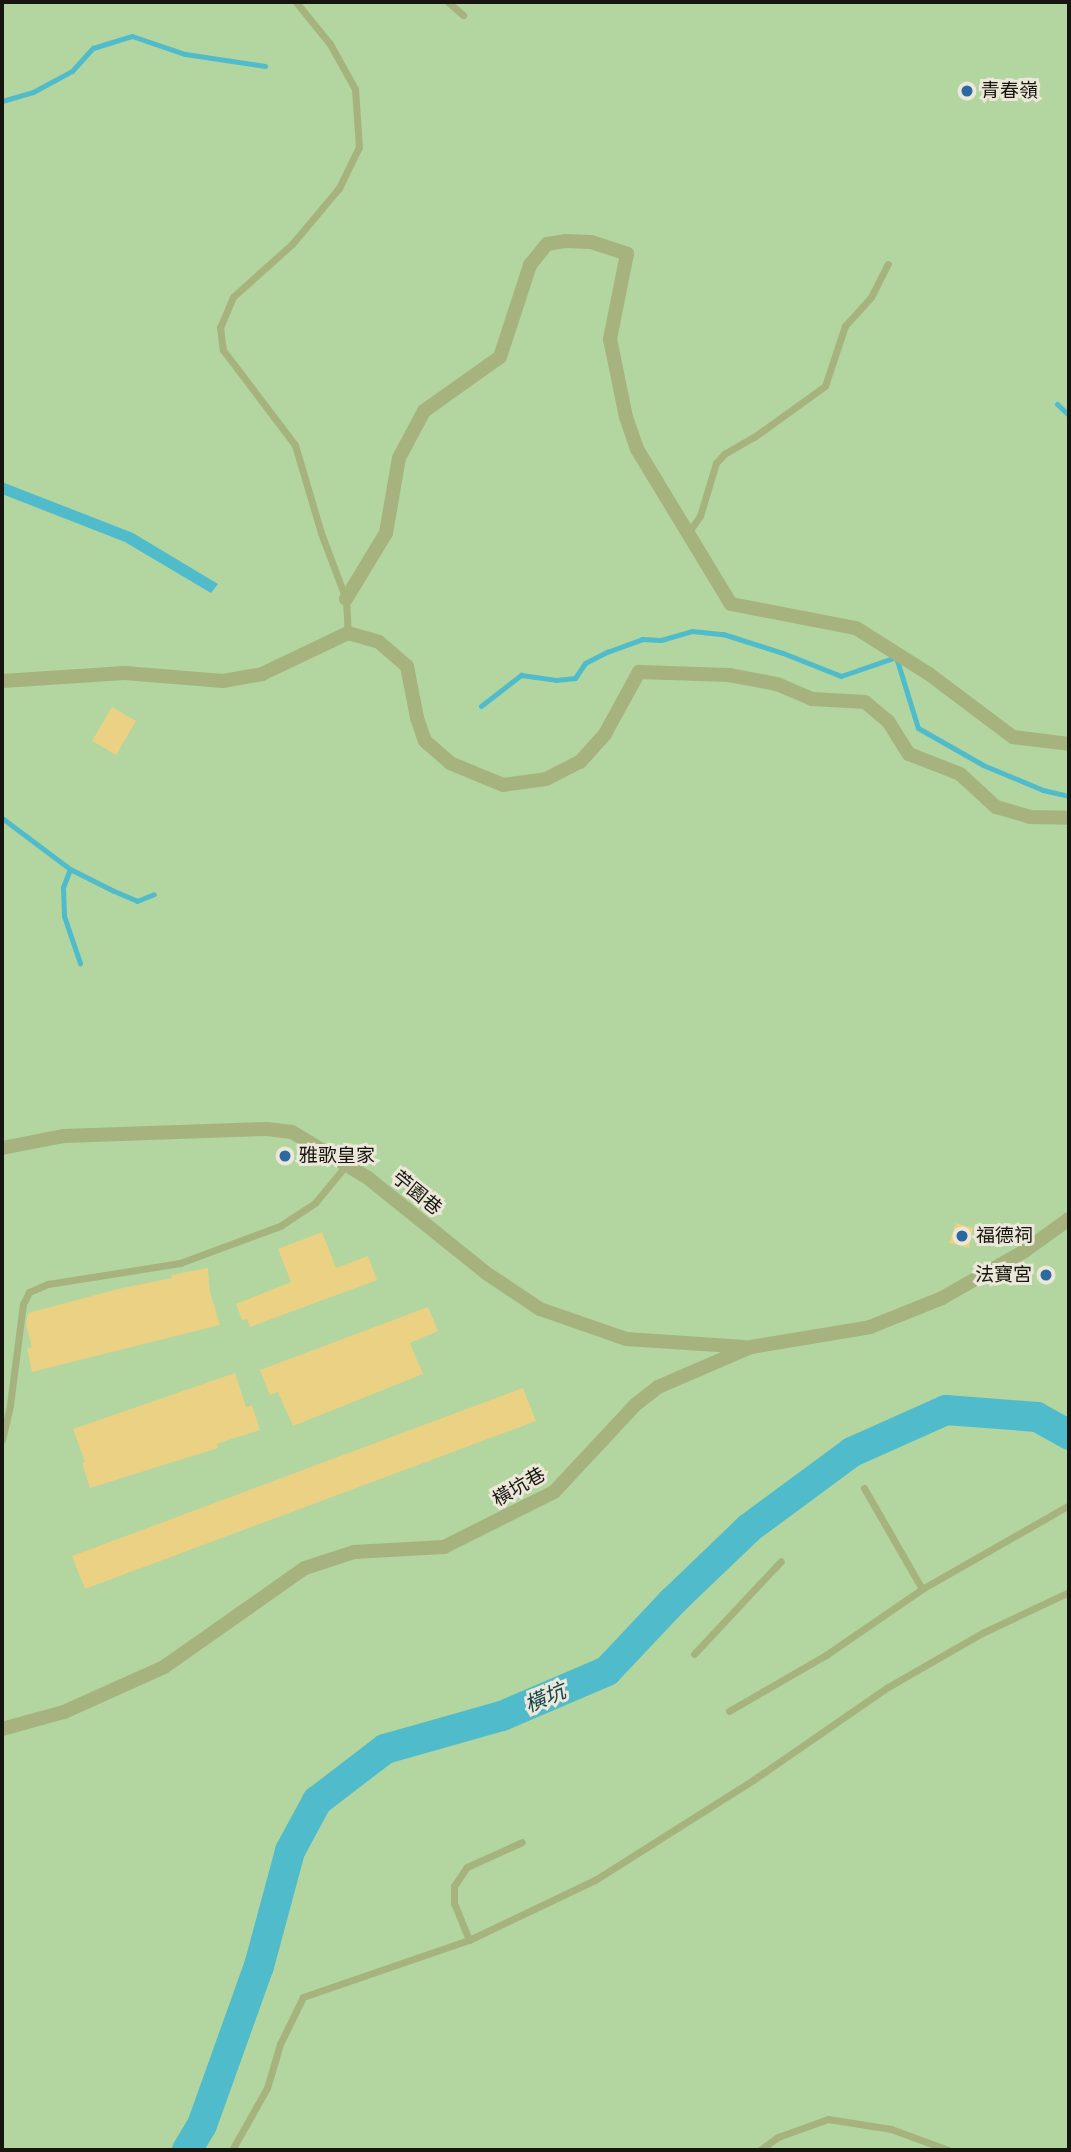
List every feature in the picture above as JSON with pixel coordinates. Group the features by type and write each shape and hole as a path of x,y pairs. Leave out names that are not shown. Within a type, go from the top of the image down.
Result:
{"street":[{"path":"346,599 386,533 399,458 424,411 500,357 530,265 547,244 565,241 591,242 627,254 610,339 626,417 637,449 731,604 856,628 929,674 1013,737 1069,744"},
{"path":"2,681 125,673 223,681 262,674 348,633 379,642 407,666 417,718 425,741 450,763 503,785 546,779 580,762 605,734 639,672 729,675 777,684 812,699 865,702 888,721 909,754 960,774 996,807 1030,817 1069,818"},
{"name":"苧園巷","path":"2,1148 64,1136 267,1129 292,1132 348,1164 486,1273 540,1309 626,1339 751,1347"},
{"name":"橫坑巷","path":"2,1729 64,1712 164,1667 305,1568 354,1552 444,1547 511,1515 554,1492 635,1405 658,1387 751,1347 870,1327 942,1298 1023,1252 1069,1219"}],"lane":[{"path":"296,2 330,44 355,89 359,147 339,188 292,244 233,297 220,327 223,350 295,445 321,533 346,599 348,633"},
{"path":"448,2 463,15"},
{"path":"688,533 700,516 716,463 724,454 754,437 825,386 845,326 871,296 887,264"},
{"path":"2,1440 10,1405 23,1304 29,1292 48,1284 180,1263 280,1226 315,1203 348,1164"},
{"path":"864,1488 922,1589"},
{"path":"729,1712 826,1655 922,1589 1069,1505"},
{"path":"694,1654 781,1561"},
{"path":"232,2150 267,2088 280,2044 303,1997 468,1940 595,1880 753,1780 888,1687 982,1633 1069,1592"},
{"path":"468,1940 454,1903 454,1886 467,1867 522,1842"},
{"path":"760,2150 778,2137 828,2119 891,2129 948,2150"}],"green space":[{"path":"2,2 1069,2 1069,2150 2,2150"}],"water":[{"path":"2,482 133,533 218,584 211,593 125,542 2,494"}],"building":[{"path":"112,707 136,721 116,755 92,741"},
{"name":"福德祠","path":"956,1223 973,1228 969,1248 949,1243"},
{"path":"322,1232 336,1268 368,1256 377,1280 250,1327 247,1319 242,1320 236,1304 291,1282 278,1249"},
{"path":"208,1268 210,1292 220,1325 32,1372 27,1349 32,1347 26,1325 28,1313 172,1278 171,1275"},
{"path":"428,1307 438,1331 410,1343 423,1374 293,1426 278,1392 270,1395 260,1370"},
{"path":"235,1373 246,1407 252,1405 260,1430 216,1444 218,1448 90,1488 82,1463 85,1462 73,1429"},
{"path":"523,1388 536,1421 85,1589 72,1556"}],"waterway":[{"path":"2,101 33,92 72,71 93,48 132,36 185,54 265,66"},
{"path":"1057,404 1069,415"},
{"path":"481,706 521,675 556,680 575,678 585,663 607,652 642,639 661,640 692,631 723,634 783,653 841,676 896,657 918,728 983,765 1043,790 1069,796"},
{"path":"2,818 70,869 137,901 154,894"},
{"path":"70,869 63,887 64,916 80,963"},
{"name":"橫坑","path":"187,2150 202,2125 259,1966 290,1851 317,1801 385,1749 502,1716 607,1671 673,1601 749,1528 852,1452 946,1410 1037,1417 1069,1435"}],"place":[{"name":"青春嶺","path":"967,91"},
{"name":"雅歌皇家","path":"285,1156"},
{"name":"福德祠","path":"962,1236"},
{"name":"法寶宮","path":"1046,1275"}]}
